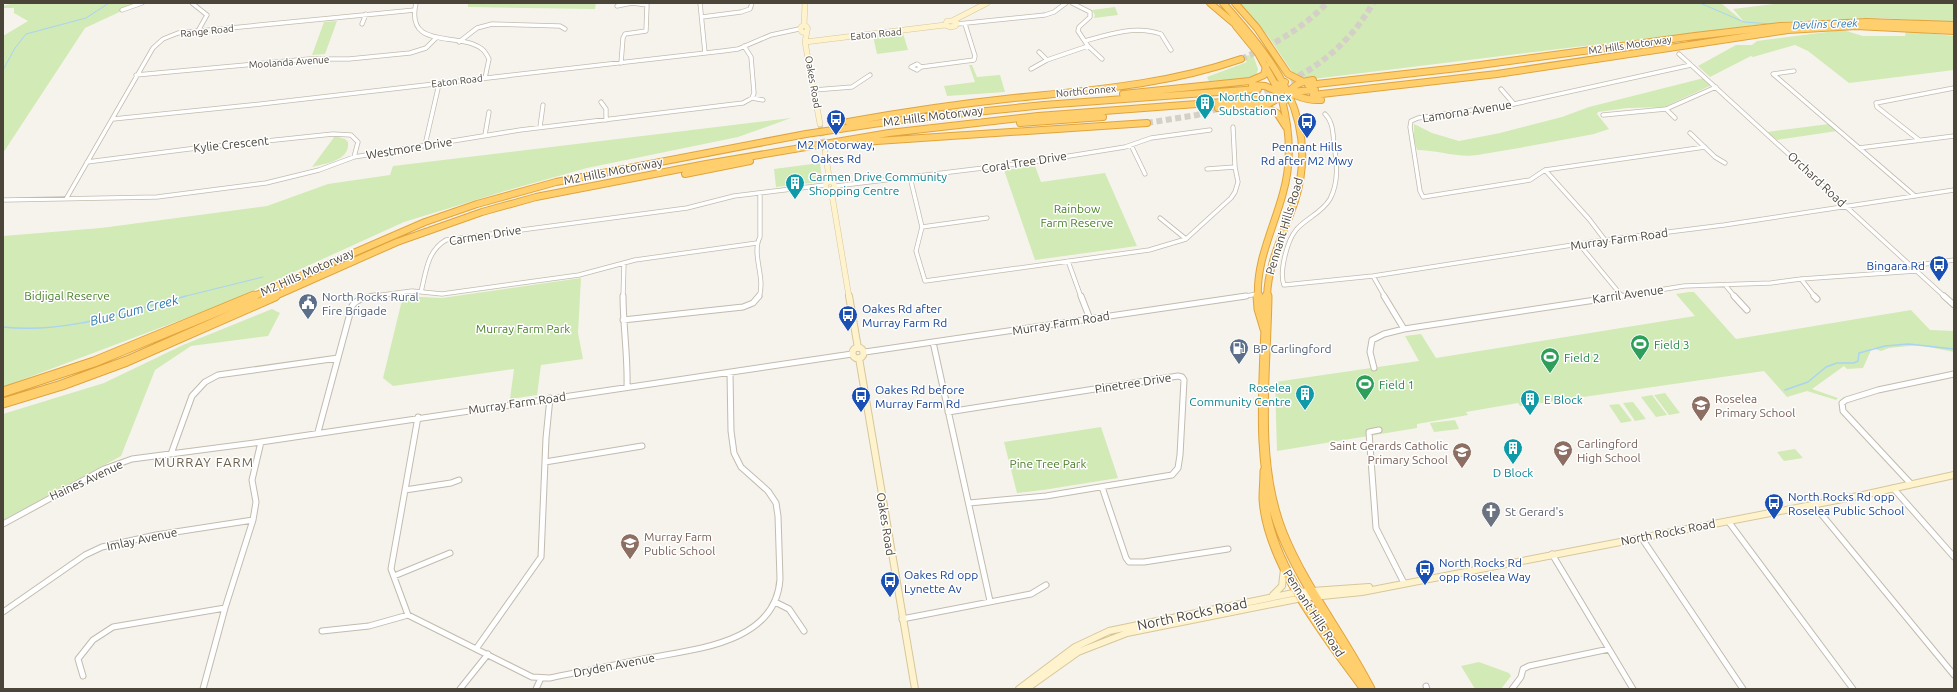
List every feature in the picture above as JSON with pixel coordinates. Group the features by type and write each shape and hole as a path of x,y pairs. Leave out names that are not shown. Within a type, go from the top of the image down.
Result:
{"highway":[{"path":"1210,3 1236,25"},
{"path":"1216,3 1236,25 1266,66 1275,83 1286,91 1460,74 1634,53"},
{"path":"1223,3 1282,70 1305,83"},
{"path":"1229,3 1272,50"},
{"path":"1235,3 1257,28 1272,50 1282,70 1286,91 1296,107 1301,104 1322,99"},
{"name":"M2 Hills Motorway","path":"1305,83 1414,74 1759,27 1846,21 1946,24 1953,29"},
{"name":"M2 Hills Motorway","path":"1313,95 1460,79 1766,33 1856,26 1953,29"},
{"path":"1260,38 1282,70"},
{"path":"837,145 982,127 1274,101 1286,91 1305,83 1618,44 1640,43"},
{"path":"1460,74 1582,55 1610,48"},
{"path":"1218,85 1260,85 1286,91 1306,99 1322,99 1473,82 1634,53"},
{"name":"NorthConnex","path":"929,109 1013,98 1146,85 1189,76 1241,59"},
{"path":"610,170 631,164 834,124 929,109 1218,85 1255,80 1265,74 1266,66"},
{"name":"M2 Hills Motorway","path":"3,392 30,384 136,345 425,222 477,204 556,182 610,170 806,134 914,118 1044,104 1258,90"},
{"name":"Pennant Hills Road","path":"1265,329 1260,317 1257,294 1259,273 1280,205 1288,172 1289,133 1283,104 1286,91"},
{"path":"1262,102 1279,115 1289,133"},
{"name":"M2 Hills Motorway","path":"3,403 28,396 127,361 396,242 458,219 536,197 706,164 889,133 1038,116 1262,102"},
{"name":"Pennant Hills Road","path":"1296,107 1302,147 1300,173 1296,195 1272,260 1267,283 1267,318 1265,329 1266,462 1262,488 1266,516 1284,566 1300,595 1365,689"},
{"path":"837,145 908,138 1147,124"},
{"name":"M2 Hills Motorway","path":"536,197 619,185 837,145"},
{"path":"1257,294 1262,292 1267,283"},
{"name":"Pennant Hills Road","path":"1266,462 1272,496 1279,523 1294,557 1370,689"}],"main road":[{"name":"Oakes Road","path":"805,3 805,41"},
{"path":"946,25 947,21 952,20 985,3"},
{"path":"952,20 957,24"},
{"name":"Eaton Road","path":"805,41 946,25 952,27 957,24"},
{"path":"800,30 806,29"},
{"name":"Oakes Road","path":"800,30 805,41 820,124"},
{"path":"825,152 826,189 833,188 858,348"},
{"path":"858,348 865,352 863,357 854,357 852,354 854,350 858,348"},
{"name":"Oakes Road","path":"859,358 915,689"},
{"name":"North Rocks Road","path":"1019,689 1075,647 1099,634 1133,626 1268,598 1362,592 1728,521 1954,475"},
{"path":"1268,598 1278,592 1282,586 1284,566"},
{"name":"North Rocks Road","path":"1026,689 1078,652 1106,640 1142,629 1300,595"}],"street":[{"path":"122,10 142,3"},
{"path":"192,3 207,15 198,31"},
{"path":"416,3 413,20 418,28 436,38 459,42 482,49 489,58 485,78"},
{"path":"617,6 632,3 647,5 646,31 625,34 623,38 621,63"},
{"path":"700,3 705,53"},
{"path":"702,17 741,12 750,9 752,3"},
{"path":"957,24 1049,14 1066,3"},
{"path":"1072,3 1086,9 1091,13 1089,18 1078,30 1088,46 1102,59"},
{"name":"Range Road","path":"66,199 136,75 153,48 163,39 178,33 415,10"},
{"path":"362,24 366,14"},
{"path":"459,42 477,28 492,24 560,26 565,29"},
{"path":"920,67 974,60 975,56 964,24"},
{"name":"Eaton Road","path":"112,119 440,84 705,53 744,46 771,35 800,30"},
{"path":"1085,41 1114,34 1150,30 1161,34 1171,50"},
{"name":"Moolanda Avenue","path":"136,75 309,59 349,59 410,53 426,48 436,38"},
{"path":"744,46 750,56 754,93 752,98"},
{"path":"1031,69 1047,60 1088,46"},
{"path":"1039,52 1047,60"},
{"name":"Orchard Road","path":"1679,54 1716,86 1954,305"},
{"name":"Lamorna Avenue","path":"1691,65 1514,104 1418,118 1411,121 1410,127 1420,191 1423,197 1530,180 1545,170 1704,147"},
{"path":"1794,71 1773,74 1915,196"},
{"path":"814,90 852,87 870,75"},
{"path":"425,145 440,84"},
{"path":"1603,115 1621,112 1666,109 1716,86"},
{"path":"1919,140 1877,107 1876,103 1954,88"},
{"path":"1501,89 1514,104"},
{"name":"Westmore Drive","path":"4,200 157,197 266,183 319,170 354,157 425,145 540,127 743,103 752,98 763,100"},
{"path":"602,102 606,108 606,120"},
{"path":"540,127 543,105"},
{"path":"1666,109 1675,118"},
{"path":"485,136 489,112"},
{"name":"Murray Farm Road","path":"1325,114 1330,120 1332,128 1336,183 1328,203 1293,234 1282,271 1282,281 1284,285 1373,276 1605,240 1724,225 1954,190"},
{"path":"910,177 922,227 916,251 925,281 1149,250 1186,239 1231,198 1238,182 1235,167 1233,127"},
{"name":"Coral Tree Drive","path":"833,188 1032,162 1131,145 1151,138 1210,130"},
{"path":"1690,133 1715,157 1725,163"},
{"name":"Kylie Crescent","path":"87,162 190,149 333,134 351,135 358,142 354,157"},
{"path":"1859,148 1954,136"},
{"path":"1131,145 1145,174"},
{"path":"1208,169 1216,167 1235,167"},
{"path":"1545,170 1589,219 1605,240"},
{"name":"Carmen Drive","path":"421,292 430,252 438,243 446,240 687,208 734,196 827,184"},
{"path":"623,320 740,308 752,304 761,292 757,243 760,237 760,193"},
{"path":"922,227 987,218"},
{"path":"1160,218 1186,239"},
{"path":"318,432 352,306 355,302 364,297 412,291 442,294 472,290 579,275 624,263 757,243"},
{"path":"1579,244 1621,295"},
{"path":"1911,266 1954,260"},
{"path":"1068,261 1090,319"},
{"path":"624,263 623,320 628,361 627,387"},
{"name":"Karril Avenue","path":"1374,368 1370,352 1372,340 1384,334 1404,329 1684,286 1726,286 1916,271"},
{"path":"1373,276 1404,329"},
{"path":"1801,279 1817,299"},
{"path":"1726,286 1747,310"},
{"name":"Murray Farm Road","path":"865,352 1257,294"},
{"path":"933,342 990,601"},
{"name":"Murray Farm Road","path":"318,432 852,354"},
{"path":"171,454 192,396 205,382 218,374 338,358"},
{"name":"Dryden Avenue","path":"408,615 532,677 541,678 720,644 735,638 751,628 763,618 775,602 780,584 776,504 768,491 737,462 733,446 730,373"},
{"path":"1911,484 1843,411 1842,403 1846,400 1878,390 1954,374"},
{"name":"Pinetree Drive","path":"948,412 1178,376 1182,377 1184,380 1182,438 1178,468 1172,475 1046,496 969,503"},
{"path":"476,649 541,557 545,462 550,398"},
{"path":"322,630 369,626 408,615 392,569 418,417"},
{"path":"1379,430 1369,432 1376,528 1404,583"},
{"name":"Haines Avenue","path":"3,524 39,503 104,469 132,459 261,442 318,432"},
{"path":"203,689 225,608 253,520 256,502 252,480 261,442"},
{"path":"545,462 642,446"},
{"path":"405,490 451,483 459,480"},
{"path":"1102,487 1126,558 1129,562 1144,562 1228,549"},
{"path":"1893,488 1954,557"},
{"path":"1813,504 1954,675"},
{"name":"Imlay Avenue","path":"3,612 85,555 102,547 156,535 253,520"},
{"path":"1728,521 1853,689"},
{"path":"1641,538 1743,689"},
{"path":"394,576 450,552"},
{"path":"1552,554 1633,689"},
{"path":"902,619 1031,594 1046,585"},
{"path":"775,602 787,605 792,610 804,631"},
{"path":"83,676 78,659 93,640 113,627 225,608"},
{"path":"1512,689 1521,677 1523,669 1529,666 1609,649"},
{"path":"460,689 488,654"},
{"path":"536,689 541,678"}],"green space":[{"path":"14,3 149,3 126,9 85,28 3,153 3,36 28,21 14,13 14,8 3,8 3,6"},
{"path":"468,3 596,3 595,9 468,7"},
{"path":"1239,3 1721,3 1745,23 1733,9 1783,3 1954,3 1954,22 1882,18 1790,21 1313,79 1301,77 1293,73 1268,36"},
{"path":"1115,7 1118,15 1094,18 1095,15 1092,10"},
{"path":"337,21 325,54 312,55 324,22"},
{"path":"1843,30 1863,36 1905,36 1906,31 1954,36 1954,70 1849,83 1808,51 1795,45 1753,57 1751,56 1710,77 1698,66 1736,45 1752,45 1757,41"},
{"path":"903,33 908,50 877,54 873,36"},
{"path":"1253,55 1258,69 1256,76 1244,79 1209,81 1207,77 1247,62 1240,56"},
{"path":"969,65 972,65 977,77 1000,75 1005,92 947,96 944,86 975,82"},
{"path":"1704,78 1712,85 1664,107 1627,108 1598,112 1597,114 1609,129 1594,134 1470,156 1417,150 1414,140 1414,124 1432,133 1459,141 1500,133 1562,117 1589,107"},
{"name":"Bidjigal Reserve","path":"791,118 738,137 587,168 404,222 226,303 3,387 3,236 101,228 267,206 328,184 390,175 393,166"},
{"path":"1829,124 1837,131 1777,140 1767,132"},
{"path":"335,136 345,139 348,142 348,148 345,153 336,160 312,167"},
{"path":"820,163 822,179 819,182 776,187 774,169"},
{"name":"Rainbow Farm Reserve","path":"1035,166 1041,182 1105,173 1137,246 1035,260 1004,170"},
{"name":"Murray Farm Park","path":"581,278 578,333 583,359 541,365 537,395 510,399 514,369 393,386 383,378 403,296 442,298"},
{"path":"1694,292 1736,339 1911,310 1930,330 1954,331 1954,352 1919,345 1889,348 1881,351 1872,348 1863,368 1847,369 1844,366 1812,389 1838,398 1836,400 1807,391 1787,397 1764,371 1520,406 1518,403 1466,412 1468,415 1417,424 1417,428 1277,451 1275,382 1419,361 1405,336 1421,334 1436,358 1695,316 1676,294"},
{"path":"272,309 280,313 268,336 191,346 155,370 121,456 3,520 3,414 104,383 183,345"},
{"path":"1665,393 1680,413 1669,415 1654,395"},
{"path":"1652,395 1667,415 1656,417 1641,397"},
{"path":"1633,402 1646,419 1635,421 1623,403"},
{"path":"1619,404 1632,421 1621,423 1609,405"},
{"path":"1455,420 1459,429 1434,432 1430,423"},
{"name":"Pine Tree Park","path":"1101,427 1118,478 1017,493 1004,442"},
{"path":"1795,449 1803,458 1784,461 1777,452"},
{"path":"1479,662 1509,673 1511,676 1501,689 1475,689 1461,666"}],"waterway":[{"path":"3,70 15,48 26,34 86,18 109,3"},
{"name":"Devlins Creek","path":"1700,3 1744,22 1772,24"},
{"name":"Blue Gum Creek","path":"186,296 263,277"},
{"name":"Blue Gum Creek","path":"3,327 50,327 73,324 118,315 186,296"},
{"path":"1785,390 1808,382 1826,367 1837,363 1854,363 1858,361 1859,353 1885,346 1908,344 1954,349"}],"tunnel":[{"path":"1241,59 1287,36 1308,21 1327,3"},
{"path":"1247,100 1286,83 1319,63 1348,37 1373,3"},
{"path":"1263,99 1282,98"},
{"path":"1147,123 1197,115 1224,107"},
{"path":"820,124 825,152"}],"place":[{"name":"NorthConnex Substation","path":"1205,120"},
{"name":"M2 Motorway, Oakes Rd","path":"836,136"},
{"name":"Pennant Hills Rd after M2 Mwy","path":"1307,139"},
{"name":"Carmen Drive Community Shopping Centre","path":"795,200"},
{"name":"Bingara Rd","path":"1939,282"},
{"name":"North Rocks Rural Fire Brigade","path":"308,320"},
{"name":"Oakes Rd after Murray Farm Rd","path":"848,332"},
{"name":"Field 3","path":"1640,361"},
{"name":"BP Carlingford","path":"1239,365"},
{"name":"Field 2","path":"1550,374"},
{"name":"Field 1","path":"1365,401"},
{"name":"Roselea Community Centre","path":"1305,411"},
{"name":"Oakes Rd before Murray Farm Rd","path":"861,413"},
{"name":"E Block","path":"1530,416"},
{"name":"Roselea Primary School","path":"1701,422"},
{"name":"D Block","path":"1513,465"},
{"name":"Carlingford High School","path":"1563,467"},
{"name":"Saint Gerards Catholic Primary School","path":"1462,469"},
{"name":"North Rocks Rd opp Roselea Public School","path":"1774,520"},
{"name":"St Gerard's","path":"1491,528"},
{"name":"Murray Farm Public School","path":"630,560"},
{"name":"North Rocks Rd opp Roselea Way","path":"1425,586"},
{"name":"Oakes Rd opp Lynette Av","path":"890,598"}],"district":[{"name":"MURRAY FARM","path":"204,462"}]}
